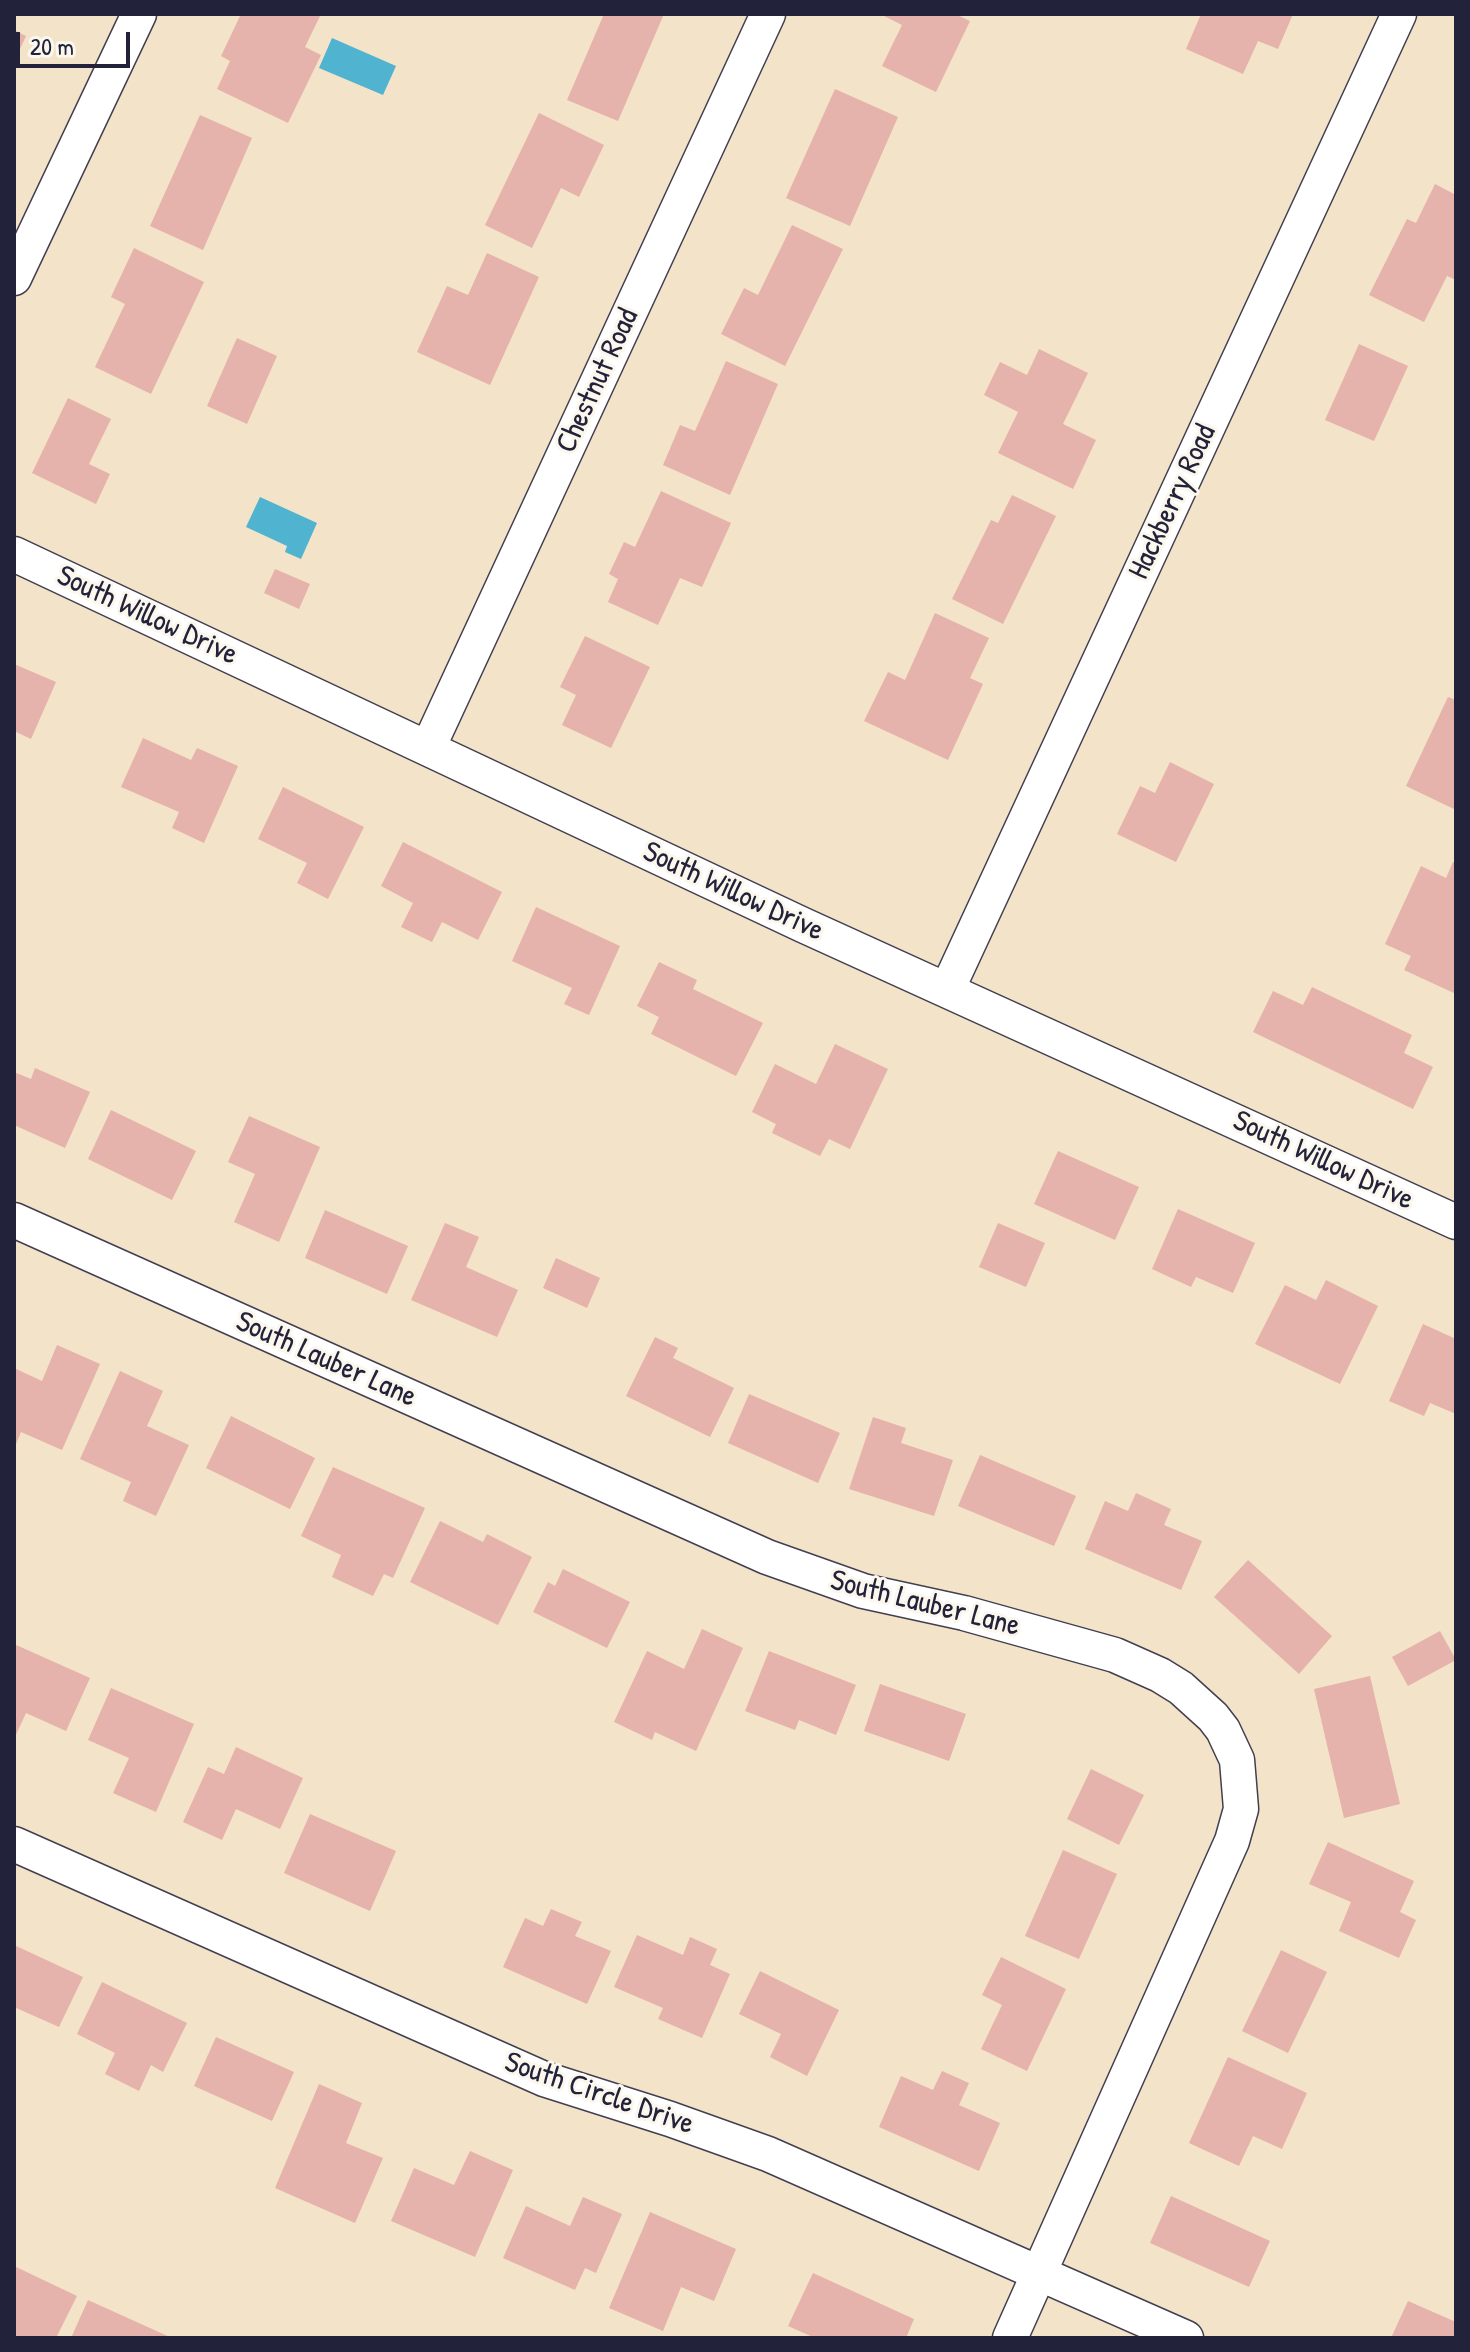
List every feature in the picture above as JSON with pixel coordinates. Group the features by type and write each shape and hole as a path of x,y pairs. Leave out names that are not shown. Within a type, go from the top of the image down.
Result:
{"street":[{"path":"14,278 139,14"},
{"name":"Chestnut Road","path":"428,748 768,14"},
{"name":"Hackberry Road","path":"947,990 1399,14"},
{"name":"South Willow Drive","path":"14,554 947,990 1456,1222"},
{"name":"South Lauber Lane","path":"14,1220 767,1557 863,1591 964,1613 1115,1655 1181,1688 1213,1717 1237,1760 1241,1809 1232,1841 1010,2338"},
{"name":"South Circle Drive","path":"14,1844 544,2079 768,2154 1186,2338"}],"water":[{"path":"332,38 396,66 383,95 319,68"},
{"path":"260,497 317,523 301,559 285,552 287,546 246,527"}],"building":[{"path":"241,14 320,16 305,47 321,55 288,123 217,89 230,61 221,56"},
{"path":"604,14 664,14 618,121 567,100"},
{"path":"880,14 955,14 970,21 936,92 882,66 902,25"},
{"path":"1201,14 1293,14 1278,49 1258,41 1243,74 1186,49"},
{"path":"14,30 26,36 14,62"},
{"path":"835,89 898,117 850,226 786,198"},
{"path":"539,113 604,145 579,197 561,188 532,248 485,225"},
{"path":"200,115 252,138 203,250 150,226"},
{"path":"1435,184 1456,195 1456,280 1447,276 1424,322 1369,295 1407,219 1416,223"},
{"path":"792,225 843,249 785,366 721,334 744,288 758,295"},
{"path":"134,248 204,282 151,394 95,367 125,304 111,297"},
{"path":"487,253 539,277 490,385 417,352 447,286 468,295"},
{"path":"237,338 277,356 247,424 207,406"},
{"path":"1359,344 1408,366 1374,441 1325,420"},
{"path":"1039,349 1088,373 1063,424 1096,440 1073,489 998,453 1018,412 984,395 1000,362 1027,375"},
{"path":"726,361 778,384 730,495 663,465 680,425 695,431"},
{"path":"68,398 111,419 89,464 110,474 96,504 32,473"},
{"path":"661,491 731,523 702,587 680,578 658,625 608,602 618,579 609,574 624,542 635,547"},
{"path":"1012,495 1056,516 1003,624 952,599 991,520 998,523"},
{"path":"275,569 310,584 299,609 264,593"},
{"path":"935,613 989,638 970,678 983,684 948,760 864,721 888,672 905,680"},
{"path":"585,636 650,667 611,748 562,725 576,695 560,687"},
{"path":"14,664 56,682 31,739 14,731"},
{"path":"1448,697 1456,700 1456,810 1406,786"},
{"path":"143,738 191,760 197,748 238,766 204,843 172,828 179,812 121,787"},
{"path":"1170,762 1214,784 1176,862 1117,834 1140,786 1155,793"},
{"path":"283,787 364,827 328,899 297,883 307,863 258,839"},
{"path":"403,842 502,892 478,940 442,922 432,942 401,927 413,903 381,886"},
{"path":"1453,862 1456,863 1456,994 1404,970 1411,956 1385,944 1421,866 1446,878"},
{"path":"536,907 620,946 589,1015 564,1004 572,988 512,961"},
{"path":"659,962 697,980 693,989 763,1023 736,1076 651,1034 659,1017 637,1006"},
{"path":"1312,987 1412,1035 1404,1053 1433,1067 1413,1109 1253,1032 1273,991 1303,1005"},
{"path":"835,1044 888,1069 850,1149 829,1139 820,1156 772,1133 776,1124 752,1112 775,1064 816,1084"},
{"path":"35,1068 90,1092 65,1148 14,1125 14,1072 31,1079"},
{"path":"111,1110 196,1151 172,1200 88,1159"},
{"path":"249,1116 320,1147 279,1242 234,1222 255,1174 228,1162"},
{"path":"1058,1151 1139,1187 1115,1240 1034,1204"},
{"path":"1178,1209 1255,1243 1233,1293 1196,1277 1191,1287 1152,1269"},
{"path":"325,1210 408,1246 387,1294 305,1258"},
{"path":"445,1223 479,1237 466,1267 518,1290 497,1337 411,1300"},
{"path":"998,1223 1045,1243 1026,1287 979,1267"},
{"path":"556,1258 600,1278 587,1308 543,1288"},
{"path":"1326,1280 1378,1306 1340,1384 1255,1344 1285,1285 1316,1300"},
{"path":"1423,1324 1456,1339 1456,1414 1430,1403 1424,1416 1389,1401"},
{"path":"655,1337 678,1348 673,1358 734,1388 710,1437 626,1396"},
{"path":"57,1345 100,1364 62,1450 21,1432 14,1449 14,1368 42,1381"},
{"path":"120,1371 163,1391 147,1426 189,1445 156,1516 123,1501 131,1482 80,1459"},
{"path":"749,1394 840,1433 818,1483 728,1443"},
{"path":"231,1416 315,1458 290,1509 206,1468"},
{"path":"873,1417 906,1428 901,1443 953,1460 934,1516 849,1489"},
{"path":"980,1455 1076,1496 1054,1546 958,1506"},
{"path":"333,1467 425,1508 393,1578 384,1574 373,1596 332,1577 341,1555 301,1536"},
{"path":"1136,1493 1171,1509 1164,1525 1202,1541 1181,1590 1085,1549 1105,1501 1128,1511"},
{"path":"440,1521 483,1542 487,1534 532,1557 498,1625 410,1582"},
{"path":"1248,1560 1332,1636 1299,1674 1214,1597"},
{"path":"563,1569 630,1602 607,1648 533,1612 548,1582 555,1586"},
{"path":"702,1629 743,1648 696,1751 655,1732 652,1740 614,1722 647,1651 684,1669"},
{"path":"1440,1631 1456,1660 1408,1686 1392,1657"},
{"path":"14,1644 90,1678 66,1731 26,1713 14,1739"},
{"path":"769,1651 856,1685 836,1735 799,1720 795,1730 745,1711"},
{"path":"1370,1676 1400,1804 1344,1818 1314,1689"},
{"path":"880,1684 966,1714 949,1761 864,1731"},
{"path":"111,1688 194,1724 156,1812 113,1793 129,1758 88,1740"},
{"path":"236,1747 303,1778 280,1829 236,1809 222,1840 183,1822 208,1767 224,1774"},
{"path":"1091,1769 1144,1795 1119,1845 1067,1819"},
{"path":"310,1814 396,1851 370,1911 284,1873"},
{"path":"1328,1842 1414,1881 1400,1912 1416,1920 1399,1958 1339,1931 1351,1902 1309,1884"},
{"path":"1063,1850 1117,1874 1079,1959 1025,1936"},
{"path":"551,1909 582,1922 575,1936 611,1951 587,2004 503,1967 525,1918 543,1926"},
{"path":"637,1935 683,1955 690,1937 717,1949 710,1965 730,1974 702,2038 658,2019 663,2008 614,1987"},
{"path":"14,1945 83,1977 59,2027 14,2007"},
{"path":"1281,1950 1327,1972 1288,2053 1242,2031"},
{"path":"1001,1957 1066,1989 1027,2071 981,2049 1002,2005 982,1995"},
{"path":"760,1971 839,2010 807,2076 770,2057 781,2034 739,2014"},
{"path":"102,1982 187,2023 163,2072 151,2065 139,2091 105,2074 115,2053 77,2034"},
{"path":"216,2037 294,2072 272,2121 194,2086"},
{"path":"1228,2057 1307,2093 1282,2149 1253,2136 1239,2166 1189,2143"},
{"path":"942,2071 969,2083 959,2105 1000,2123 979,2171 879,2127 901,2076 933,2090"},
{"path":"319,2084 362,2103 346,2143 383,2158 355,2223 275,2188"},
{"path":"470,2151 513,2170 475,2257 391,2221 414,2168 454,2185"},
{"path":"1171,2196 1270,2241 1249,2287 1150,2243"},
{"path":"583,2197 622,2214 596,2273 585,2268 575,2290 503,2258 526,2206 570,2226"},
{"path":"650,2212 736,2249 714,2301 681,2287 663,2331 609,2308"},
{"path":"14,2266 77,2296 56,2338 14,2338"},
{"path":"813,2273 914,2319 906,2338 815,2338 788,2326"},
{"path":"88,2300 172,2338 71,2338"},
{"path":"1408,2301 1456,2322 1456,2338 1391,2338"}]}
